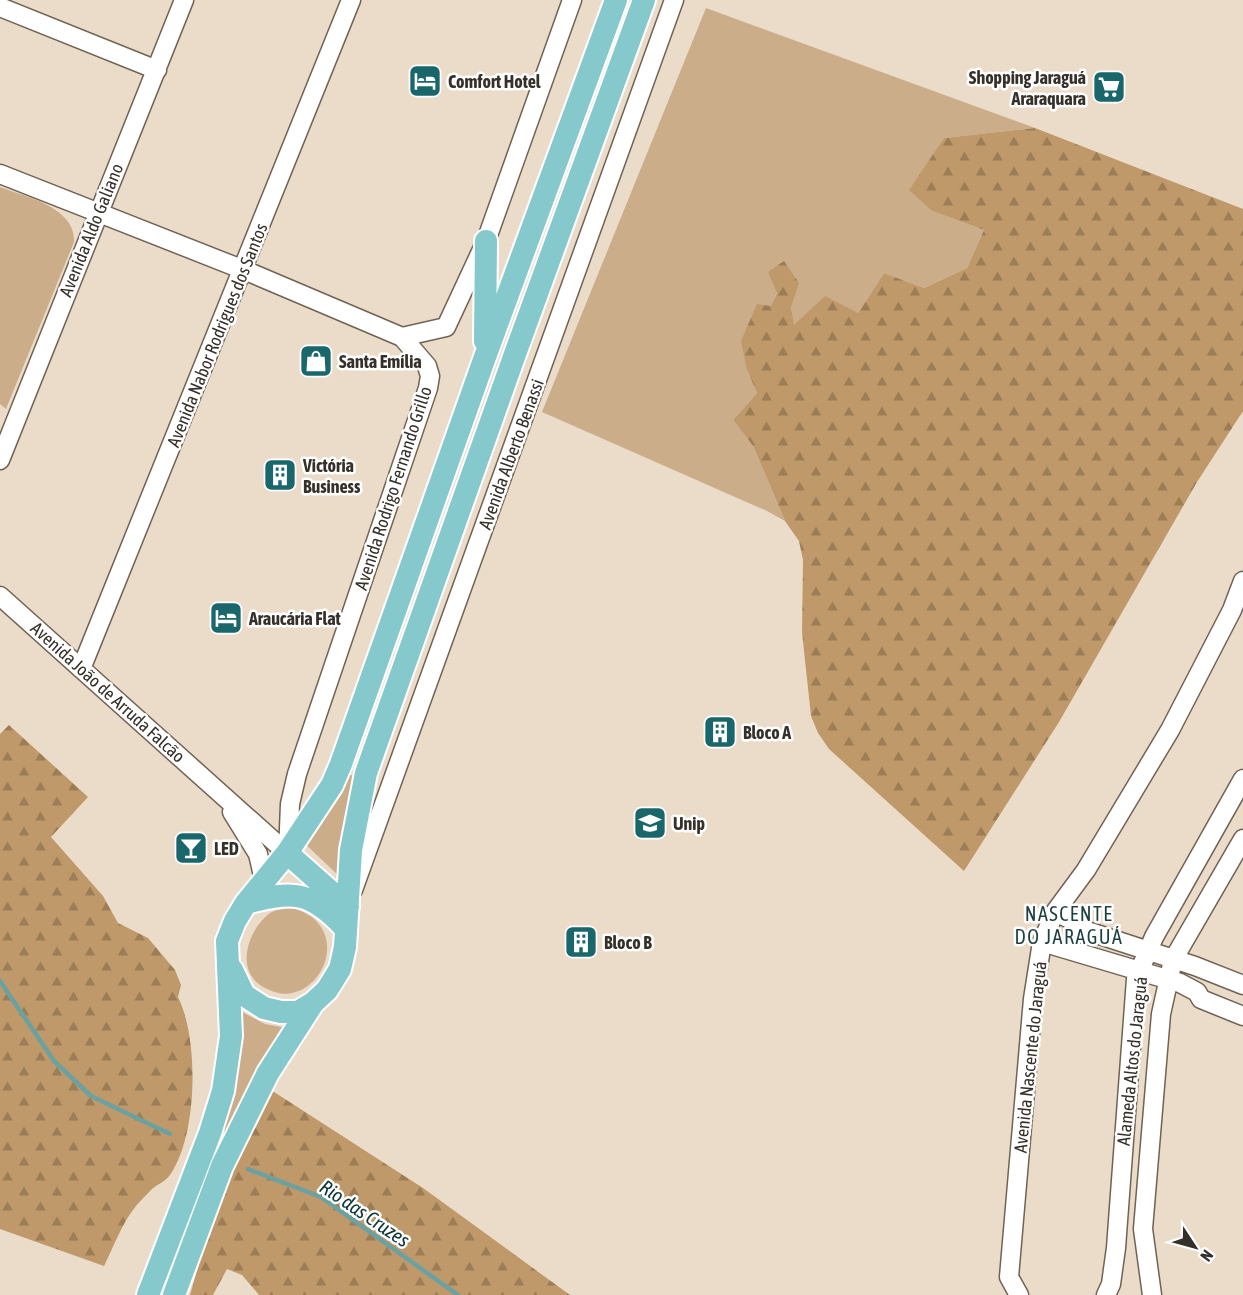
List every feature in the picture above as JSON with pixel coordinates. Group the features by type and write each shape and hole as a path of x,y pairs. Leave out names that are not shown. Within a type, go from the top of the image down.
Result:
{"main road":[{"path":"148,1295 210,1133 223,1091 231,1036 227,941 246,903 288,853 327,794 341,764 485,357 616,0"},
{"path":"227,961 244,995 264,1008 281,1012 298,1012 313,1003 327,990 340,969 345,947 351,850 366,773 644,0"},
{"path":"485,357 486,241"},
{"path":"288,853 347,918"},
{"path":"246,903 272,896 297,895 313,900 330,912 347,918"},
{"path":"174,1295 222,1166 268,1073 313,1003"}],"street":[{"name":"Avenida Aldo Galiano","path":"0,460 184,0"},
{"name":"Avenida Nabor Rodrigues dos Santos","path":"81,669 244,270 351,0"},
{"path":"0,174 244,270 402,337 446,327 486,241 572,0"},
{"name":"Avenida Alberto Benassi","path":"347,918 674,0"},
{"path":"0,7 157,70"},
{"name":"Avenida Rodrigo Fernando Grillo","path":"288,853 290,804 297,774 428,388 430,376 427,366 402,337"},
{"name":"Avenida Nascente do Jaraguá","path":"1019,1295 1009,1277 1033,999 1042,942 1062,916 1086,870 1170,730 1232,610 1243,581"},
{"name":"Avenida João de Arruda Falcão","path":"0,596 288,853"},
{"name":"Alameda Altos do Jaraguá","path":"1106,1295 1111,1284 1116,1248 1136,979 1143,949 1243,779"},
{"name":"Avenida João de Arruda Falcão","path":"216,788 258,854 264,880"},
{"name":"Alameda Altos do Jaraguá","path":"1152,1295 1143,1228 1161,1014 1173,960 1243,839"},
{"path":"1062,916 1083,917 1132,934 1143,949 1243,985"},
{"path":"1042,942 1169,979 1197,992 1201,999 1243,1016"},
{"path":"1197,992 1206,988 1243,1004"}],"shaded area":[{"path":"706,8 1035,128 944,138 910,190 932,211 984,230 967,268 924,288 884,273 858,313 793,325 791,307 777,292 747,370 757,393 733,420 753,446 785,521 542,412"},
{"path":"0,187 48,205 58,212 67,220 74,242 6,409 0,404"},
{"path":"345,774 356,776 340,877 302,841"},
{"path":"292,908 312,918 324,932 327,948 324,965 315,980 302,990 285,994 267,989 256,981 249,970 247,953 253,934 263,919 270,913"},
{"path":"242,1012 265,1024 287,1028 168,1295 161,1295 218,1144 239,1069"}],"green space":[{"path":"1035,128 1243,209 1243,411 1197,482 1059,722 964,871 829,749 818,733 811,716 802,632 803,560 799,541 785,521 753,446 733,420 757,393 747,370 741,341 757,304 771,306 777,293 768,272 784,261 799,283 791,307 794,325 825,296 858,313 884,273 924,288 967,268 984,230 932,211 909,190 944,138"},
{"path":"9,725 88,797 51,837 103,896 118,923 148,938 175,970 181,985 178,997 190,1037 192,1061 190,1112 186,1136 179,1158 170,1175 152,1189 131,1212 104,1266 0,1229 0,734"},
{"path":"271,1090 423,1188 570,1295 259,1295 242,1275 227,1269 213,1295 190,1295 213,1216 238,1154"}],"waterway":[{"path":"0,981 54,1061 91,1096 170,1134"},
{"name":"Rio das Cruzes","path":"248,1169 321,1197 458,1295"}],"place":[{"name":"Comfort Hotel","path":"425,81"},
{"name":"Shopping Jaraguá Araraquara","path":"1109,87"},
{"name":"Santa Emília","path":"316,361"},
{"name":"Victória Business","path":"280,475"},
{"name":"Araucária Flat","path":"226,618"},
{"name":"Bloco A","path":"720,732"},
{"name":"Unip","path":"650,823"},
{"name":"LED","path":"191,848"},
{"name":"Bloco B","path":"581,942"}],"district":[{"name":"NASCENTE DO JARAGUÁ","path":"1069,924"}]}
